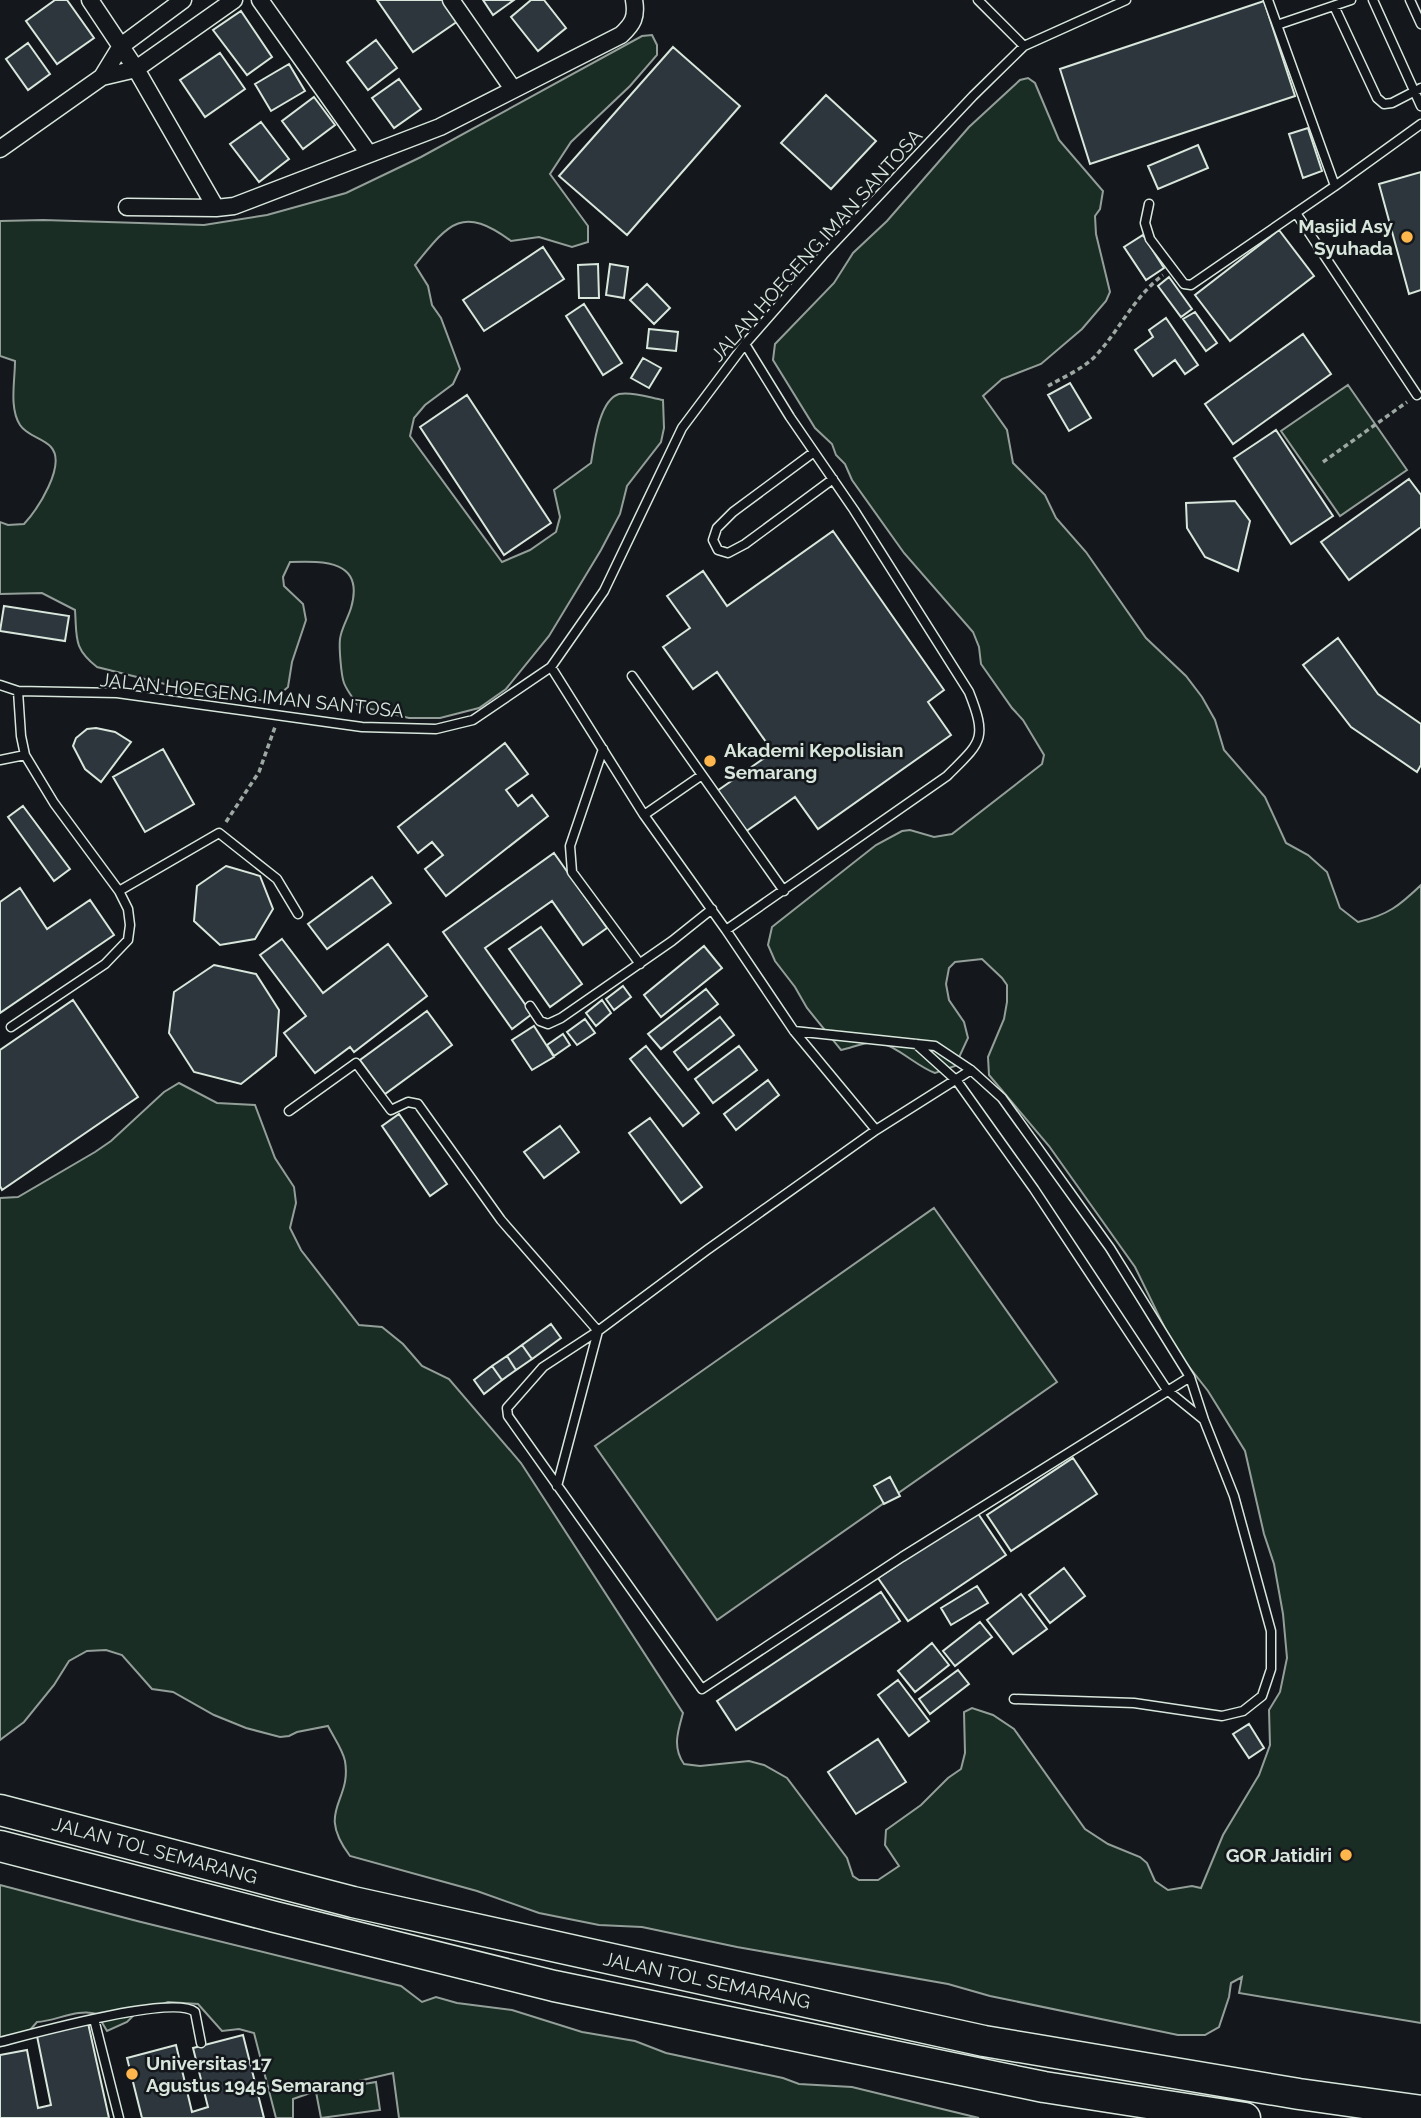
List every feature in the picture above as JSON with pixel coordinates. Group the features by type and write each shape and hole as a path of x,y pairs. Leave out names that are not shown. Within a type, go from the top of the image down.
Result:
{"highway":[{"name":"JALAN TOL SEMARANG","path":"0,1810 353,1902 984,2041 1299,2094 1421,2111"},
{"name":"JALAN TOL SEMARANG","path":"0,1846 554,1986 1044,2087 1245,2118"}],"street":[{"path":"90,0 136,69 216,208"},
{"path":"102,77 121,46 183,0"},
{"path":"0,149 102,77 136,69 234,0"},
{"path":"260,0 369,155"},
{"path":"451,0 513,89"},
{"path":"127,207 234,206 440,127 621,35 631,26 637,14 634,0"}],"lane":[{"path":"978,0 1024,46"},
{"name":"JALAN HOEGENG IMAN SANTOSA","path":"0,685 18,691 117,693 362,727 436,729 473,720 551,667 604,591 682,428 745,344 823,255 973,96 1024,46 1126,0"},
{"path":"1268,0 1335,186"},
{"path":"1277,25 1351,0"},
{"path":"1373,0 1417,90 1421,106"},
{"path":"1410,0 1421,24"},
{"path":"1334,6 1377,98 1384,104 1392,103 1417,90"},
{"path":"1149,204 1146,223 1150,239 1184,284 1191,285 1421,124"},
{"path":"1296,213 1418,395"},
{"path":"726,930 947,776 977,747 981,721 969,692 745,344"},
{"path":"814,452 733,512 717,528 713,540 718,550 728,553 745,544 833,479"},
{"path":"551,667 644,815 712,909 794,1031 876,1130"},
{"path":"632,676 785,891"},
{"path":"11,1027 104,964 128,940 130,925 128,909 119,891 54,803 25,755 18,691"},
{"path":"603,749 570,846 572,872 640,964"},
{"path":"0,760 25,755"},
{"path":"644,815 702,775"},
{"path":"119,891 219,833 277,879 298,914"},
{"path":"530,1006 540,1021 548,1024 561,1018 640,964 712,909"},
{"path":"794,1031 935,1046 971,1070 1002,1098 1110,1248 1190,1377 1234,1496 1270,1631 1272,1669 1262,1696 1243,1711 1222,1716 1133,1703 1014,1699"},
{"path":"915,1043 957,1081 1034,1189 1167,1390 1204,1420"},
{"path":"289,1111 356,1063 391,1110 408,1102 418,1104 501,1220 598,1331"},
{"path":"971,1070 876,1130 598,1331 543,1367 507,1408 509,1416 557,1486 702,1689 902,1556 1190,1377"},
{"path":"557,1486 598,1331"},
{"path":"0,2042 94,2019 149,2009 186,2007 195,2012 201,2043"},
{"path":"94,2019 119,2118"}],"path":[{"path":"1048,386 1082,367 1098,354 1144,290 1172,269"},
{"path":"1323,462 1418,395"},
{"path":"219,833 259,772 279,717"}],"green space":[{"path":"652,35 657,45 657,55 630,86 571,142 550,174 588,226 588,242 572,247 539,237 511,241 494,230 468,222 447,229 415,265 428,286 432,305 441,318 460,369 453,384 425,405 414,418 410,436 502,562 530,550 556,532 560,517 554,490 591,463 602,414 612,398 630,393 663,400 664,428 661,442 627,486 620,514 549,636 506,689 479,708 440,718 409,718 358,706 344,683 340,654 341,635 354,592 352,580 347,572 328,563 290,562 283,577 284,586 303,604 306,620 292,662 288,687 272,701 213,696 97,667 80,648 75,610 42,593 0,594 0,522 8,525 24,524 36,509 53,476 55,455 44,441 20,425 14,403 15,361 0,356 0,221 204,225 267,215 346,193 421,157 642,36"},
{"path":"1028,78 1035,83 1059,140 1103,191 1100,209 1095,216 1096,234 1110,292 1106,301 1082,329 1041,364 1002,379 983,396 1007,430 1013,463 1045,495 1056,518 1086,552 1146,638 1186,676 1202,697 1215,720 1224,750 1265,797 1286,843 1308,855 1327,872 1340,908 1358,922 1392,909 1421,885 1421,2023 1239,1993 1242,1977 1231,1983 1219,2027 1205,2035 1178,2035 990,1996 948,1984 737,1947 642,1927 599,1925 539,1913 477,1891 350,1856 335,1827 335,1816 346,1775 345,1761 328,1726 280,1737 246,1728 214,1715 173,1692 152,1689 122,1655 106,1650 87,1651 69,1661 54,1685 24,1722 0,1740 0,1198 18,1197 95,1152 111,1141 164,1092 179,1083 217,1103 255,1105 275,1158 294,1187 296,1203 290,1228 301,1250 359,1325 382,1327 403,1344 422,1366 449,1379 521,1463 683,1713 677,1745 684,1764 700,1766 749,1761 764,1765 787,1778 847,1858 853,1876 859,1880 878,1880 899,1866 885,1845 886,1830 921,1805 961,1769 965,1753 964,1712 972,1708 993,1715 1014,1729 1085,1829 1108,1844 1140,1857 1147,1863 1155,1881 1168,1890 1192,1886 1201,1888 1223,1835 1259,1775 1270,1745 1269,1710 1280,1692 1287,1658 1274,1564 1264,1534 1245,1451 1208,1391 1175,1349 1135,1267 1049,1146 989,1075 988,1057 1004,1019 1007,1002 1007,985 1002,978 982,959 955,962 949,968 946,984 949,1000 964,1022 968,1038 955,1066 935,1073 882,1043 871,1042 841,1050 807,1008 775,961 768,945 772,927 876,845 902,831 910,830 934,837 952,834 1042,764 1044,755 1023,720 981,664 979,647 973,632 904,553 852,480 832,444 815,428 773,360 775,344 834,283 853,253 887,221 969,127 1020,80"},
{"path":"1348,385 1407,470 1340,516 1281,431"},
{"path":"934,1208 1057,1382 717,1620 595,1446"},
{"path":"0,1885 401,1986 422,2002 436,1997 457,2003 512,2010 582,2032 635,2041 666,2053 783,2078 799,2084 852,2087 979,2118 399,2118 393,2073 293,2099 293,2118 276,2118 254,2033 239,2029 222,2031 198,2004 168,2002 136,2013 127,2022 107,2031 97,2014 75,2014 37,2022 30,2030 0,2039"},
{"path":"376,2082 380,2110 321,2118 316,2092"}],"building":[{"path":"55,0 67,0 94,38 57,64 26,21"},
{"path":"377,0 444,0 458,21 413,52"},
{"path":"483,0 514,0 493,15"},
{"path":"531,0 544,0 566,28 538,51 511,17"},
{"path":"1264,1 1295,96 1090,164 1060,69"},
{"path":"241,11 272,57 247,75 213,30"},
{"path":"376,40 397,68 368,90 347,62"},
{"path":"28,43 50,74 28,90 6,59"},
{"path":"673,47 740,106 627,235 559,176"},
{"path":"220,53 245,89 205,117 180,80"},
{"path":"289,64 305,91 271,111 255,84"},
{"path":"399,79 421,109 394,128 372,98"},
{"path":"826,95 876,141 831,189 781,143"},
{"path":"314,97 335,125 303,149 282,121"},
{"path":"261,122 289,159 259,182 230,144"},
{"path":"1308,128 1322,171 1303,178 1289,134"},
{"path":"1198,145 1208,168 1158,189 1148,166"},
{"name":"Masjid Asy Syuhada","path":"1421,172 1421,290 1409,294 1379,184"},
{"path":"1279,230 1314,276 1230,341 1195,295"},
{"path":"1143,235 1164,268 1146,280 1124,247"},
{"path":"543,247 564,279 484,331 463,300"},
{"path":"598,264 599,298 579,298 578,265"},
{"path":"610,264 628,267 624,298 606,295"},
{"path":"1169,277 1192,309 1181,317 1158,286"},
{"path":"647,284 670,308 654,324 630,300"},
{"path":"584,304 622,363 603,375 566,316"},
{"path":"1195,312 1217,343 1206,351 1183,319"},
{"path":"1166,318 1198,365 1185,374 1175,360 1153,376 1135,350 1153,337 1149,330"},
{"path":"649,329 678,332 676,351 647,348"},
{"path":"1303,334 1331,374 1233,444 1205,404"},
{"path":"643,358 661,368 649,388 631,378"},
{"path":"1070,383 1091,418 1069,431 1048,395"},
{"path":"467,395 551,523 504,555 420,427"},
{"path":"1276,430 1333,516 1291,544 1234,458"},
{"path":"1409,479 1421,495 1421,527 1349,580 1321,542"},
{"path":"1235,501 1250,521 1238,571 1205,557 1187,528 1186,503"},
{"path":"833,531 944,690 928,702 951,735 818,829 795,797 745,832 717,791 773,752 717,672 693,689 663,647 690,628 667,596 703,571 727,606"},
{"path":"4,606 69,616 65,641 0,631"},
{"path":"1338,638 1378,694 1421,724 1421,765 1417,772 1351,727 1303,665"},
{"path":"87,729 115,732 131,742 101,782 85,769 73,746 76,738"},
{"path":"505,743 528,774 506,790 518,806 532,795 548,816 446,896 425,869 443,855 432,842 418,853 398,827"},
{"path":"163,749 194,804 145,832 113,777"},
{"path":"23,806 70,869 54,881 8,817"},
{"path":"554,853 607,928 583,945 552,901 485,948 532,1014 512,1029 443,932"},
{"path":"226,866 260,876 273,909 255,939 220,945 194,921 197,886"},
{"path":"372,877 391,903 327,949 308,924"},
{"path":"20,888 47,929 90,900 114,935 0,1013 0,902"},
{"path":"541,927 582,984 550,1007 509,949"},
{"path":"282,939 323,993 388,944 427,996 354,1052 350,1047 315,1073 284,1033 306,1016 260,955"},
{"path":"704,946 722,968 661,1017 644,995"},
{"path":"214,965 256,974 279,1010 276,1056 241,1084 194,1072 169,1033 174,992"},
{"path":"623,986 631,997 614,1010 606,999"},
{"path":"706,989 718,1004 661,1049 648,1034"},
{"path":"73,1000 138,1097 2,1190 0,1050"},
{"path":"602,1000 611,1013 596,1026 586,1013"},
{"path":"427,1011 452,1045 385,1094 360,1060"},
{"path":"720,1017 734,1035 688,1070 674,1052"},
{"path":"585,1019 595,1033 577,1045 567,1032"},
{"path":"534,1026 554,1057 532,1070 512,1040"},
{"path":"563,1034 570,1045 554,1056 547,1045"},
{"path":"646,1046 699,1113 683,1126 630,1059"},
{"path":"739,1046 757,1070 713,1103 695,1079"},
{"path":"768,1080 779,1095 736,1130 724,1114"},
{"path":"399,1114 447,1184 430,1196 382,1126"},
{"path":"650,1118 702,1187 681,1203 629,1133"},
{"path":"560,1126 579,1152 544,1178 524,1152"},
{"path":"551,1324 561,1338 532,1359 522,1345"},
{"path":"522,1345 532,1359 516,1370 507,1356"},
{"path":"507,1356 516,1370 502,1380 492,1366"},
{"path":"492,1366 502,1380 484,1394 474,1380"},
{"path":"1073,1458 1097,1494 1011,1551 987,1515"},
{"path":"890,1477 900,1496 884,1504 874,1486"},
{"path":"977,1512 1006,1555 908,1621 878,1578"},
{"path":"1064,1568 1085,1596 1050,1623 1029,1595"},
{"path":"977,1586 988,1603 951,1625 941,1608"},
{"path":"881,1592 900,1621 736,1730 717,1701"},
{"path":"1021,1594 1047,1629 1013,1654 987,1620"},
{"path":"980,1622 992,1637 955,1666 943,1651"},
{"path":"932,1643 949,1665 915,1692 898,1671"},
{"path":"958,1670 969,1684 930,1714 919,1699"},
{"path":"898,1680 929,1721 909,1736 878,1695"},
{"path":"1249,1724 1264,1748 1249,1758 1233,1734"},
{"path":"878,1739 906,1782 856,1814 828,1772"},
{"path":"88,2023 109,2118 0,2118 0,2055 27,2050 38,2108 51,2105 37,2036"},
{"path":"243,2035 264,2118 142,2118 127,2058 176,2045 192,2112 208,2107 193,2048"}],"place":[{"name":"Masjid Asy Syuhada","path":"1407,237"},
{"name":"Akademi Kepolisian Semarang","path":"710,761"},
{"name":"GOR Jatidiri","path":"1346,1855"},
{"name":"Universitas 17 Agustus 1945 Semarang","path":"132,2074"}]}
